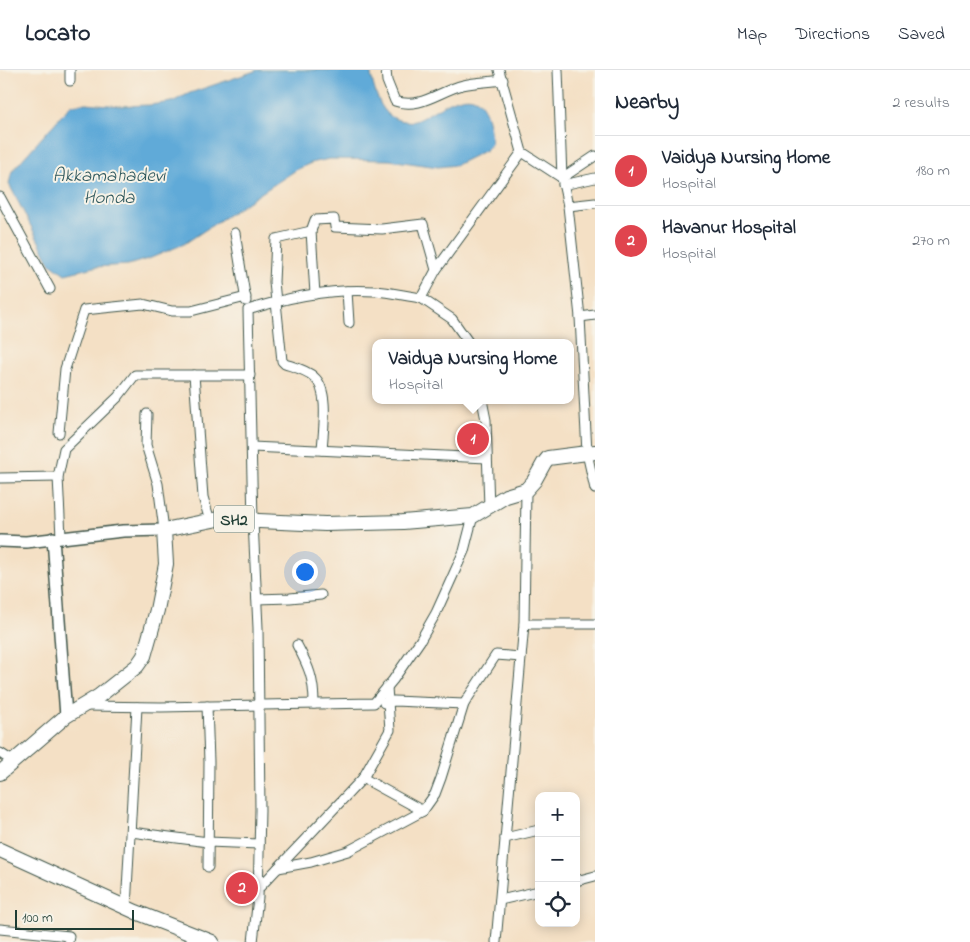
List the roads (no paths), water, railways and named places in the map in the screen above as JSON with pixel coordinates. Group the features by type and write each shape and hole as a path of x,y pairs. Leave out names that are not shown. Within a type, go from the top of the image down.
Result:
{"main road":[{"path":"526,490 548,458 591,453"},
{"name":"SH2","path":"164,530 210,521 237,519 325,524 403,522 473,516 506,496 526,490"},
{"path":"0,773 66,716 99,696 137,666 144,656 157,610 166,564 164,530"},
{"path":"0,850 126,908 212,942"}],"street":[{"path":"70,70 70,81"},
{"path":"386,70 387,82 395,101 404,104 422,103 463,86 503,80"},
{"path":"499,70 522,152 563,182 595,178"},
{"path":"558,70 563,182 568,206 580,317 595,489"},
{"path":"421,298 436,270 522,152"},
{"path":"563,182 595,156"},
{"path":"0,197 50,289"},
{"path":"568,206 595,203"},
{"path":"315,294 311,231 315,220 334,219 335,227 382,229 423,224 436,270"},
{"path":"311,231 276,240 274,282 282,360 285,364 313,375 320,382 324,397 322,450"},
{"path":"235,232 248,310 253,520 257,598 259,844 258,890 253,942"},
{"path":"347,291 349,323"},
{"path":"248,310 276,301 315,294 375,291 421,298 452,319 466,339"},
{"path":"59,433 65,369 84,310 143,304 172,311 192,311 246,297"},
{"path":"580,317 595,315"},
{"path":"66,716 57,537 58,477 64,450 118,397 135,375 250,375"},
{"path":"194,375 203,497 210,521"},
{"path":"483,404 486,420 489,507"},
{"path":"0,541 26,542 123,531 164,530 158,484 146,445 147,414"},
{"path":"252,447 487,458"},
{"path":"0,478 58,477"},
{"path":"496,942 524,624 526,490"},
{"path":"374,703 420,641 436,613 464,551 473,516"},
{"path":"257,598 290,598 321,595"},
{"path":"524,624 595,624"},
{"path":"296,645 308,665 314,685 314,704"},
{"path":"278,868 311,862 348,851 423,811 435,794 464,704 496,655 521,657"},
{"path":"258,890 363,778 390,730 387,687"},
{"path":"83,706 207,706 388,703 394,701 464,704"},
{"path":"207,706 209,762 208,867"},
{"path":"126,908 137,707"},
{"path":"0,753 14,762"},
{"path":"363,778 423,811"},
{"path":"505,838 535,831"},
{"path":"131,832 208,842 259,844"},
{"path":"580,880 595,876"},
{"path":"500,900 535,892"},
{"path":"0,929 69,936 68,942"}],"water":[{"name":"Akkamahadevi Honda","path":"258,70 370,70 379,102 389,115 404,121 415,121 452,101 471,98 479,102 485,111 490,127 491,144 486,150 456,165 438,167 389,160 329,159 311,163 296,170 184,244 151,258 128,265 94,267 65,274 50,263 9,184 12,171 71,105 86,103 120,106 172,102 190,93"}],"place":[{"name":"Vaidya Nursing Home","path":"473,439"},
{"name":"Havanur Hospital","path":"242,888"}]}
